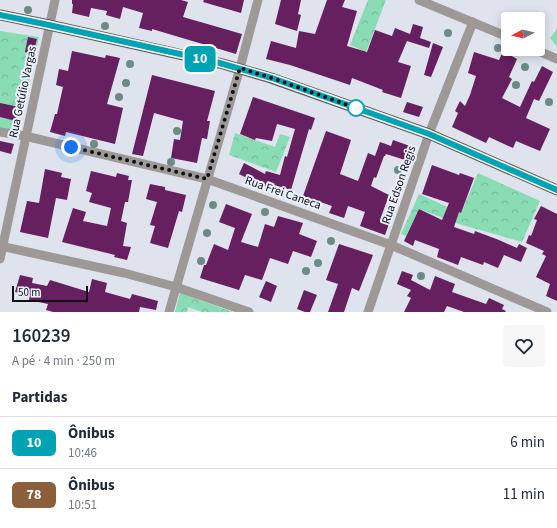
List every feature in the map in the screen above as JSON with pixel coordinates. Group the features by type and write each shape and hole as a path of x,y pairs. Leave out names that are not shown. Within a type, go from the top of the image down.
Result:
{"main road":[{"path":"0,15 240,68 272,78 429,134 557,190"}],"street":[{"name":"Rua Getúlio Vargas","path":"0,259 1,246 55,0"},
{"path":"169,312 240,68 258,0"},
{"path":"419,0 501,35"},
{"name":"Rua Edson Regis","path":"368,312 429,134 473,22"},
{"path":"545,54 557,59"},
{"name":"Rua Frei Caneca","path":"0,132 25,136 207,179 391,245 547,312"},
{"path":"1,246 124,273 176,287 249,312"}],"green space":[{"path":"368,0 386,0 366,52 350,45"},
{"path":"557,29 557,47 550,38"},
{"path":"0,31 39,37 18,132 0,128"},
{"path":"235,133 275,147 280,134 290,137 276,172 229,155"},
{"path":"478,173 540,201 522,242 459,224 419,209 406,236 401,234 419,194 461,213"},
{"path":"180,293 233,312 202,312 188,307 187,312 175,312"}],"building":[{"path":"72,0 181,0 188,2 183,17 242,34 236,54 152,29 152,31 139,28 143,13 123,7 120,19 106,15 107,11 91,8 89,17 72,13"},
{"path":"204,0 244,0 241,13 203,2"},
{"path":"281,0 301,0 298,14 301,15 297,31 275,24"},
{"path":"327,0 345,0 342,7 357,11 347,46 367,52 375,30 392,36 395,28 410,34 413,24 423,27 420,38 431,42 429,48 407,41 398,62 411,66 401,98 382,92 383,90 352,78 350,85 290,65 266,59 271,41 296,48 299,31 315,34"},
{"path":"28,37 37,39 33,54 25,52"},
{"path":"433,43 443,47 431,77 424,75"},
{"path":"72,51 105,58 106,55 120,58 107,104 123,108 115,144 66,132 65,136 50,132 55,114 57,114 63,87 56,85 59,69 68,71"},
{"path":"474,52 499,60 501,56 512,56 517,59 509,77 512,79 502,98 520,107 532,81 534,82 542,66 553,72 539,101 534,99 526,118 550,129 540,151 516,141 513,148 489,137 486,143 452,127 458,113 455,111 460,101 465,106 476,76 468,73"},
{"path":"152,75 215,91 207,121 210,121 207,139 202,138 197,163 171,158 174,139 180,140 183,121 154,113 143,156 132,154"},
{"path":"253,97 315,118 311,130 309,129 291,190 274,185 273,188 262,186 239,174 244,163 265,174 266,171 280,175 295,129 277,124 272,141 256,138 255,140 240,134"},
{"path":"407,102 423,107 419,117 403,112"},
{"path":"0,103 19,107 16,121 0,117"},
{"path":"326,131 351,140 340,174 358,181 368,153 375,156 380,142 391,146 393,140 410,146 405,160 386,154 384,156 376,178 374,177 371,186 389,195 380,220 389,224 385,235 360,226 365,212 348,206 344,218 329,213 332,206 303,196"},
{"path":"0,141 14,144 11,154 0,151"},
{"path":"432,165 459,175 460,173 474,178 454,227 474,234 475,231 517,248 519,244 527,248 521,262 504,255 498,268 484,262 483,265 461,257 458,265 437,257 439,249 415,240 413,246 404,241 419,209 442,220 449,203 422,194"},
{"path":"45,169 62,173 61,177 71,179 67,200 56,198 48,238 20,232 27,201 39,203"},
{"path":"91,171 116,177 117,173 129,176 128,180 132,180 128,202 125,202 121,221 127,223 123,246 131,247 127,260 114,257 115,255 62,242 73,208 86,212 83,221 107,226 111,208 89,202 92,193 86,191"},
{"path":"150,184 165,187 165,190 186,195 182,212 179,211 168,248 150,243 155,226 150,225 157,202 146,199"},
{"path":"226,204 252,214 241,242 258,247 265,224 274,227 278,216 303,223 299,234 317,241 311,257 293,251 288,264 270,258 262,280 245,275 239,290 200,278 204,265 206,265 214,244 228,250 235,228 219,222"},
{"path":"541,206 557,214 557,301 546,296 550,284 536,277 546,256 542,254 544,251 526,243 529,235 531,236 537,220 534,219"},
{"path":"339,244 373,255 359,291 352,288 344,312 328,312 338,284 326,280"},
{"path":"402,271 413,275 411,280 430,290 435,276 455,284 452,292 486,304 489,298 504,305 502,309 506,311 464,312 447,306 444,312 404,312 411,298 407,296 411,290 397,284"},
{"path":"20,275 33,278 32,283 47,286 50,280 89,292 92,279 107,283 105,292 130,299 132,294 158,301 156,310 140,307 139,312 53,312 46,310 48,304 29,300 30,295 15,292"},
{"path":"266,281 277,286 271,302 259,297"},
{"path":"304,290 317,295 310,312 297,309"}],"bus line":[{"name":"10","path":"0,15 216,62 272,78 429,134 557,190"}],"route":[{"path":"71,147 207,179 240,68 356,108"}]}
